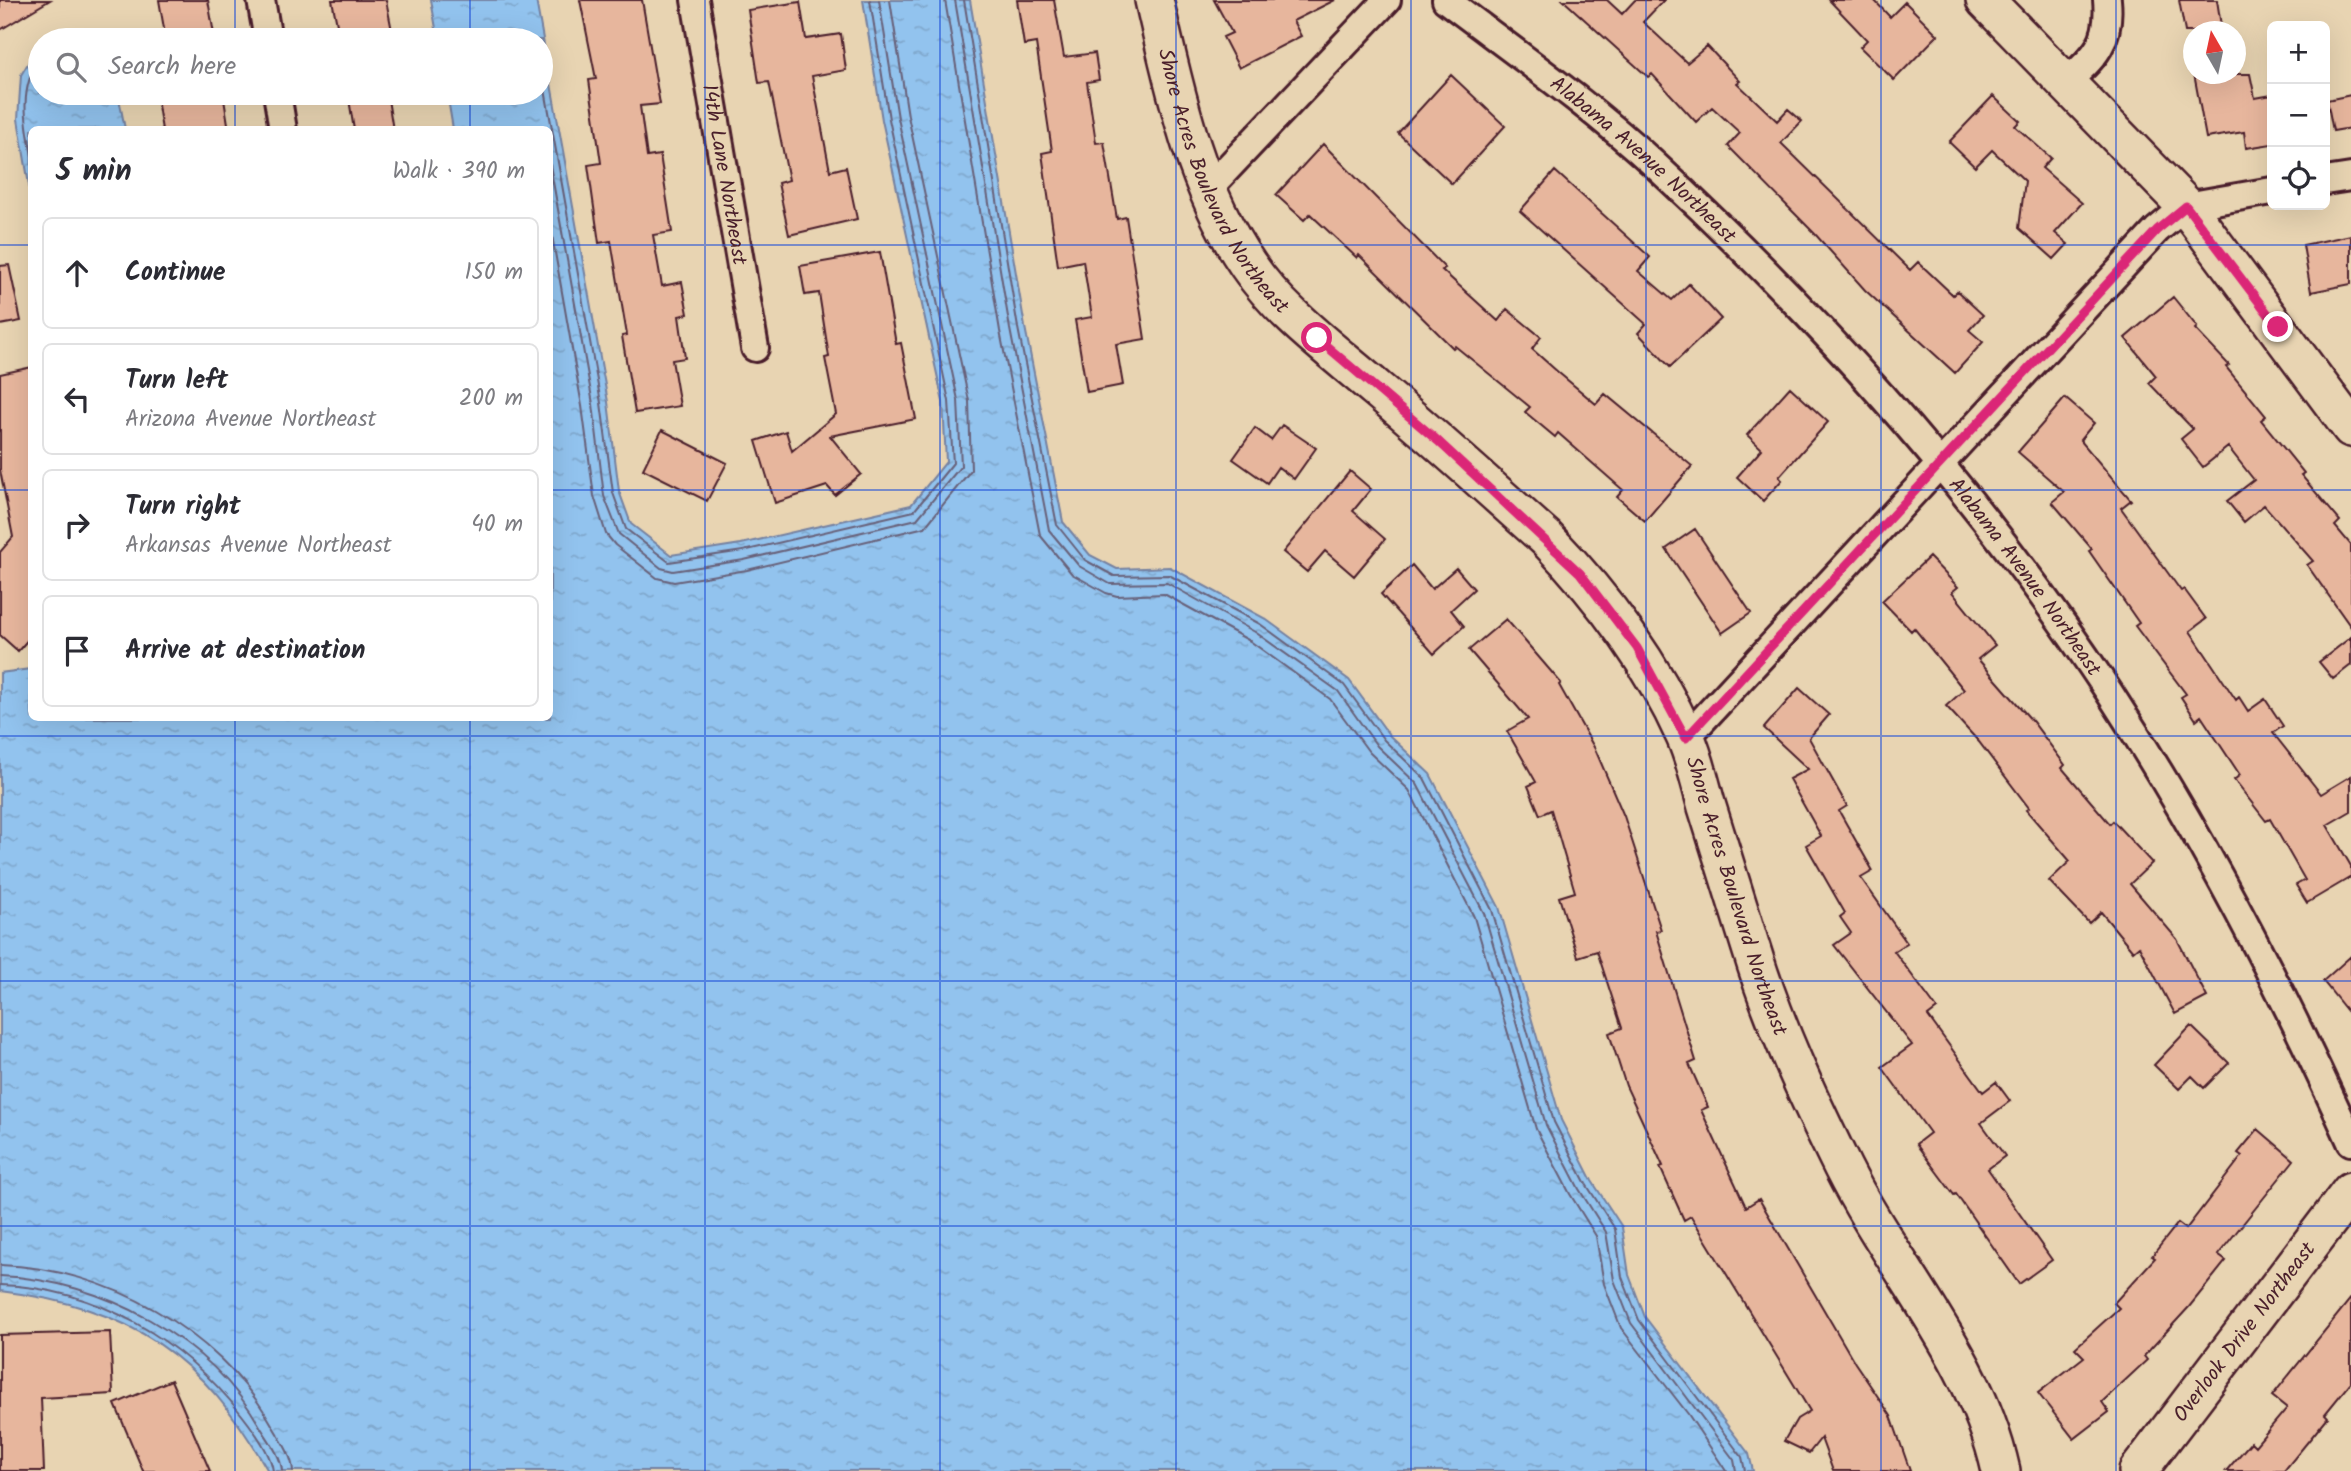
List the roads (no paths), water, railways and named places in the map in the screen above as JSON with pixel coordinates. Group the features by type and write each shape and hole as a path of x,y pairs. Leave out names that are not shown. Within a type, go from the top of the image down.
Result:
{"street":[{"path":"261,0 266,28"},
{"name":"14th Lane Northeast","path":"695,0 755,348"},
{"name":"Shore Acres Boulevard Northeast","path":"1154,0 1184,121 1207,190 1248,266 1275,299 1507,503 1580,573 1637,648 1686,738 1752,953 1807,1091 1844,1170 1883,1239 1959,1359 1989,1424 2001,1471"},
{"path":"1207,190 1387,0"},
{"name":"Alabama Avenue Northeast","path":"1446,0 1531,64 1653,163 1767,273 1848,358 1939,465 2056,616 2108,691 2177,801 2266,963 2351,1142"},
{"path":"1985,0 2186,206 2351,428"},
{"path":"2065,83 2103,44 2109,19 2107,0"},
{"path":"279,105 282,126"},
{"path":"2330,180 2351,177"},
{"path":"1686,738 2157,230 2186,206 2267,192"},
{"name":"Overlook Drive Northeast","path":"2138,1471 2351,1191"}],"water":[{"path":"431,0 536,0 541,28 436,28"},
{"path":"863,0 970,0 1025,327 1063,522 1090,555 1117,569 1170,567 1264,618 1349,680 1390,736 1430,774 1499,907 1561,1120 1592,1181 1622,1227 1629,1275 1645,1317 1749,1454 1753,1471 268,1471 243,1431 217,1397 189,1368 159,1344 126,1325 88,1310 0,1291 0,673 28,669 28,721 553,721 553,126 452,126 449,105 553,105 553,95 608,402 619,491 631,524 671,555 741,544 911,505 946,462 943,402 882,120"},
{"path":"28,63 28,105 120,105 124,126 28,126 28,179 18,119 21,75"}]}
